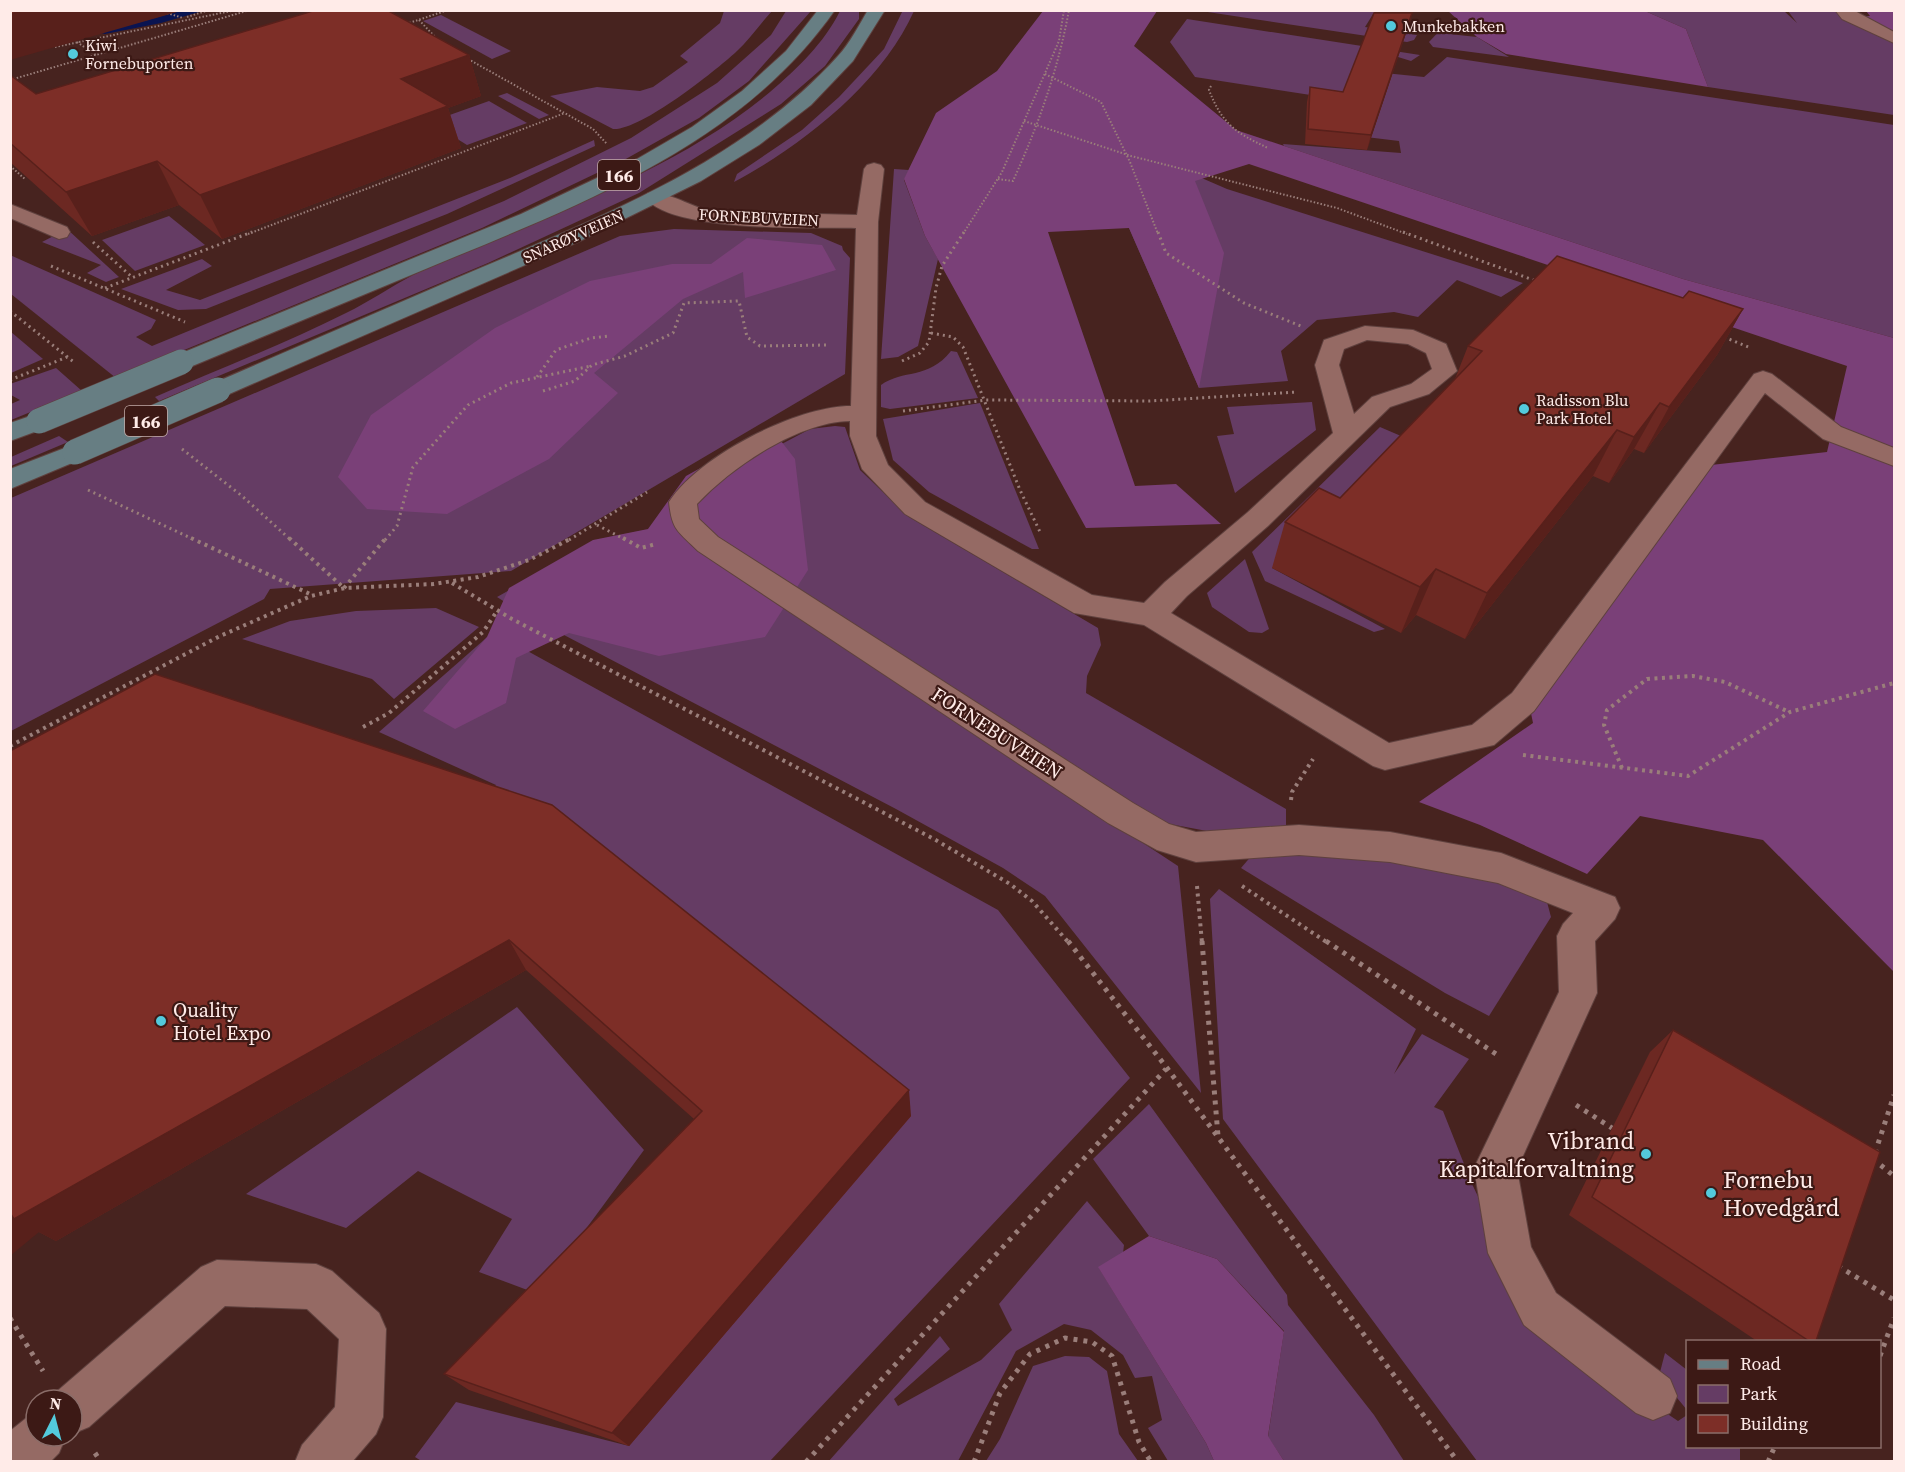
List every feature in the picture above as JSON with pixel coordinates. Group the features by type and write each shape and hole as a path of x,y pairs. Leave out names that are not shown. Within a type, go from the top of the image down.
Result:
{"main road":[{"name":"SNARØYVEIEN","path":"10,433 511,226 636,167 732,107 769,78 796,53 827,10"},
{"name":"SNARØYVEIEN","path":"10,480 557,244 655,197 737,150 786,116 846,59 864,36 877,10"}],"street":[{"path":"1843,10 1848,15 1894,38"},
{"path":"874,169 867,222 863,436 876,469 915,508 1085,605 1151,615 1385,757 1482,736 1523,702 1763,379 1832,433 1894,458"},
{"name":"FORNEBUVEIEN","path":"655,197 684,212 709,217 867,222"},
{"path":"10,210 59,232"},
{"path":"1151,615 1176,589 1258,519 1347,435 1381,402 1420,389 1445,371 1437,349 1413,337 1365,333 1333,345 1328,365 1347,435"},
{"name":"FORNEBUVEIEN","path":"864,414 823,415 779,433 693,491 683,502 685,522 718,551 1087,792 1141,826 1187,850 1299,840 1390,848 1501,868 1602,908 1576,936 1578,993 1495,1168 1510,1253 1540,1309 1653,1396"},
{"path":"72,1388 217,1283 316,1287 363,1329 359,1417 319,1461"},
{"path":"13,1461 28,1448"}],"path":[{"path":"161,24 209,10"},
{"path":"10,80 250,10"},
{"path":"401,26 448,10"},
{"path":"892,365 920,353 927,346 931,333 936,288 942,266 1002,172 1059,41 1064,10"},
{"path":"998,179 1013,181 1036,125 1063,48 1070,10"},
{"path":"55,48 165,23 233,11 232,16"},
{"path":"158,12 183,18"},
{"path":"194,18 209,22"},
{"path":"419,20 442,45"},
{"path":"165,23 176,32"},
{"path":"68,36 96,55"},
{"path":"462,56 593,129 610,147"},
{"path":"1045,74 1101,102 1127,155 1166,253 1244,303 1311,330 1336,344"},
{"path":"1211,86 1209,90 1217,112 1242,136 1268,148"},
{"path":"105,288 565,113"},
{"path":"1024,121 1127,155 1337,208 1546,285"},
{"path":"42,262 188,324 178,328"},
{"path":"344,588 397,526 413,467 468,405 511,383 625,356 673,333 684,303 739,301 747,338 760,346 865,344"},
{"path":"931,333 953,337 963,347 1020,490 1041,535"},
{"path":"536,377 556,350 591,338 609,336"},
{"path":"1721,336 1752,348"},
{"path":"10,380 67,357"},
{"path":"543,391 576,381 592,365"},
{"path":"864,414 986,400 1158,400 1334,390"},
{"path":"181,448 242,496 344,588"},
{"path":"10,746 251,620 313,595 344,588 451,582 492,574 543,555 597,525 655,487"},
{"path":"83,488 313,595"},
{"path":"597,525 641,548 696,533"},
{"path":"451,582 496,611 988,869 1032,900 1061,933 1167,1068 1458,1461"},
{"path":"363,727 389,713 483,632 496,611"},
{"path":"1622,768 1604,725 1607,710 1647,679 1693,676 1725,682 1790,712"},
{"path":"1482,736 1506,753 1688,776 1790,712 1894,683"},
{"path":"1299,840 1289,815 1292,792 1334,726"},
{"path":"1187,850 1466,1034"},
{"path":"1187,850 1218,1136"},
{"path":"806,1461 1167,1068"},
{"path":"1872,1159 1894,1095"},
{"path":"1864,1153 1894,1176"},
{"path":"1828,1260 1894,1300"},
{"path":"10,1318 56,1388"},
{"path":"1881,1353 1894,1318"},
{"path":"974,1461 1000,1393 1030,1354 1065,1338 1092,1342 1112,1356 1139,1442 1151,1461"}],"green space":[{"path":"903,10 914,11 900,38 861,87 813,131 787,150 734,182 737,174 802,130 839,97 884,49"},
{"path":"724,11 772,11 726,61 695,86 641,121 613,129 550,96 597,87 640,91 653,87 688,62 680,56 720,23"},
{"path":"786,11 811,11 749,81 699,118 624,160 482,228 116,378 11,294 10,255 156,320 151,329 136,337 152,346 504,201 631,138 717,83 771,35"},
{"path":"840,11 859,11 859,19 825,66 781,104 639,193 488,263 159,401 155,397 323,324 355,309 413,275 643,173 687,149 729,122 780,83 818,44"},
{"path":"1201,11 1375,11 1365,27 1417,35 1414,40 1407,42"},
{"path":"1645,11 1784,11 1797,23 1788,11 1834,11 1894,43 1894,115 1708,87 1686,29"},
{"path":"441,15 511,51 492,59 423,21"},
{"path":"1187,19 1420,55 1411,61 1398,57 1355,70 1424,77 1447,57 1894,125 1894,338 1683,279 1284,146 1283,144 1401,153 1399,141 1341,134 1317,96 1195,77 1170,42"},
{"path":"1444,26 1449,34 1477,37 1509,57 1433,47 1429,42"},
{"path":"507,93 549,115 539,119 498,96"},
{"path":"489,101 527,123 467,145 430,122"},
{"path":"594,140 595,146 447,214 206,309 178,310 121,289 202,259 212,266 166,290 200,300 510,178"},
{"path":"1121,143 1227,189 1523,283 1501,297 1457,280 1418,317 1394,312 1317,320 1281,351 1288,381 1199,388 1129,228"},
{"path":"894,169 909,170 904,180 925,236 938,259 918,346 898,357 881,359"},
{"path":"169,216 205,245 135,271 102,240"},
{"path":"67,229 119,277 106,282 87,273 101,265 42,242"},
{"path":"674,229 811,233 842,246 850,258 845,374 511,571 270,589 264,599 11,731 11,498 620,236"},
{"path":"11,332 43,359 11,373"},
{"path":"951,351 957,352 978,398 890,409 881,407 881,385 889,380 925,370 942,360"},
{"path":"56,368 82,391 11,420 11,404 20,400 11,395 10,384"},
{"path":"1312,402 1316,430 1235,493 1217,436 1234,434 1227,407"},
{"path":"980,403 1039,549 1032,549 929,492 893,460 883,419"},
{"path":"845,427 860,470 909,517 1098,628 1101,645 1087,676 1086,693 1286,809 1286,827 1207,831 1159,822 710,535 748,462 810,429"},
{"path":"1380,427 1408,439 1272,568 1385,629 1374,632 1265,581 1252,552"},
{"path":"59,436 68,442 11,466 11,457"},
{"path":"600,539 693,547 1178,866 1201,1093 1045,896 1003,868 896,809 522,613 497,597"},
{"path":"1245,559 1269,629 1262,633 1249,632 1212,607 1207,593"},
{"path":"436,608 479,627 394,699 372,679 242,639 290,621 356,611"},
{"path":"493,632 998,910 1130,1078 770,1461 423,1462 415,1457 456,1402 629,1446 910,1116 487,795 496,785 379,732"},
{"path":"1253,854 1420,860 1507,880 1547,902 1551,917 1489,1016 1445,993 1241,868"},
{"path":"1219,889 1416,1029 1394,1074 1422,1034 1469,1059 1434,1107 1443,1111 1472,1184 1534,1313 1567,1346 1678,1421 1686,1416 1686,1448 1740,1448 1740,1461 1477,1461 1223,1119 1210,899"},
{"path":"517,1007 644,1150 538,1294 479,1272 512,1219 418,1171 346,1228 246,1194"},
{"path":"1149,1104 1287,1295 1288,1305 1374,1415 1404,1461 1284,1461 1268,1437 1284,1331 1217,1259 1149,1236 1093,1159"},
{"path":"1087,1201 1124,1245 1123,1253 1099,1268 1206,1443 1214,1461 1168,1461 1148,1428 1162,1420 1152,1376 1135,1378 1123,1355 1091,1330 1064,1324 1016,1351 958,1461 828,1462 940,1336 950,1349 894,1399 898,1406 981,1360 1012,1330 999,1304"},
{"path":"1665,1353 1686,1369 1686,1409 1659,1376"},
{"path":"1065,1356 1089,1357 1107,1371 1119,1434 1138,1461 986,1461 1000,1439 1033,1366"}],"shaded area":[{"path":"180,11 203,11 161,23 101,33"},
{"path":"1043,11 1157,11 1134,46 1236,130 1683,279 1894,338 1894,972 1763,840 1640,816 1587,874 1480,825 1419,802 1533,723 1524,679 1702,466 1827,452 1847,366 1249,164 1195,181 1224,253 1199,388 1129,228 1048,232 1135,486 1176,484 1221,524 1086,528 925,236 904,179 936,113 997,71"},
{"path":"1448,11 1645,11 1686,29 1708,87 1506,54 1477,37"},
{"path":"1866,11 1894,11 1894,34 1858,17 1870,16"},
{"path":"747,238 822,245 836,270 745,298 743,272 683,299 594,373 618,393 549,459 447,514 367,509 338,477 371,415 495,328 590,281 672,264 711,264"},
{"path":"749,441 781,441 795,459 808,570 765,637 659,656 569,633 516,658 506,703 455,729 423,711 487,637 509,588 593,540 648,529 686,476"},
{"path":"1149,1236 1217,1259 1284,1332 1268,1436 1284,1461 1214,1461 1206,1443 1098,1267"}],"building":[{"path":"10,10 25,10 10,14"},
{"path":"316,10 387,10 469,55 401,79 448,106 200,195 157,161 66,192 10,143 10,75 36,94"},
{"path":"1374,13 1412,13 1371,135 1308,129 1310,87 1343,92"},
{"path":"1557,256 1683,298 1689,291 1743,309 1669,407 1660,403 1634,437 1617,430 1487,593 1436,569 1420,587 1285,522 1319,488 1340,498 1482,351 1468,346"},
{"path":"155,674 552,805 909,1090 612,1433 444,1374 702,1111 509,940 14,1219 10,1213 10,751"},
{"name":"Fornebu Hovedgård","path":"1673,1030 1880,1152 1816,1340 1807,1340 1592,1197"}],"place":[{"name":"Munkebakken","path":"1391,26"},
{"name":"Kiwi Fornebuporten","path":"73,54"},
{"name":"Radisson Blu Park Hotel","path":"1524,409"},
{"name":"Quality Hotel Expo","path":"161,1021"},
{"name":"Vibrand Kapitalforvaltning","path":"1646,1154"},
{"name":"Fornebu Hovedgård","path":"1711,1193"}]}
